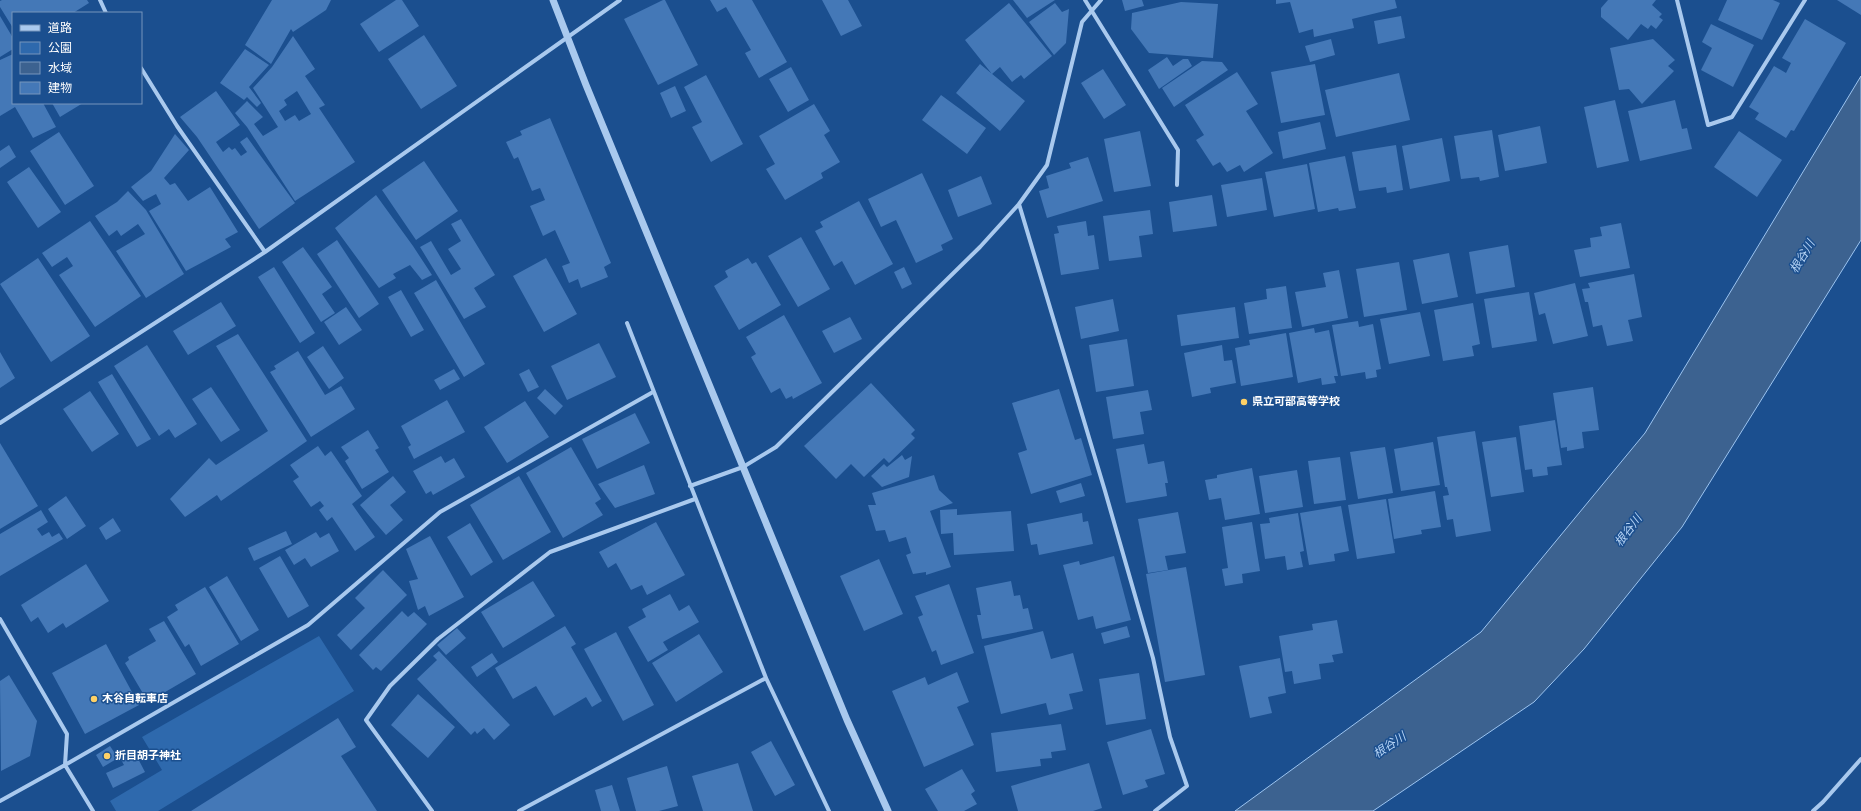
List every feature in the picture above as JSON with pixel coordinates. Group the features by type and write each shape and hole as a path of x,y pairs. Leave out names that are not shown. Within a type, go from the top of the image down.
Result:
{"street":[{"path":"100,0 106,12"},
{"path":"553,0 743,467 848,720 888,811"},
{"path":"0,423 265,252 620,0"},
{"path":"1084,0 1178,150 1177,185"},
{"path":"690,486 743,467 776,447 980,247 1019,204 1047,165 1082,22 1102,0"},
{"path":"1677,0 1708,125 1732,117 1805,0"},
{"path":"142,70 177,126 265,252"},
{"path":"1019,204 1110,506 1153,658 1170,737 1186,786 1155,811"},
{"path":"627,323 766,678 829,811"},
{"path":"0,801 308,625 440,512 653,392"},
{"path":"432,811 366,720 390,686 438,638 550,552 695,499"},
{"path":"0,619 67,734 65,765 93,811"},
{"path":"519,811 766,678"},
{"path":"1813,811 1823,802 1861,759"}],"green space":[{"path":"319,636 354,691 158,811 116,811 110,801 162,770 142,737"}],"water":[{"name":"根谷川","path":"1861,76 1861,240 1682,527 1584,649 1534,702 1373,811 1235,811 1481,632 1645,433"}],"building":[{"path":"87,0 89,3 75,12 12,12 12,26 0,7 0,1"},
{"path":"272,0 331,0 326,10 293,32 291,29 271,64 245,45"},
{"path":"396,0 402,0 419,26 379,52 360,24"},
{"path":"665,0 698,65 658,85 624,19"},
{"path":"710,0 752,0 787,62 759,78 745,53 751,50 726,7 717,12"},
{"path":"822,0 848,0 862,26 841,36"},
{"path":"1013,0 1055,0 1027,18"},
{"path":"1122,0 1142,0 1144,6 1125,11"},
{"path":"1276,0 1395,0 1397,8 1352,19 1354,28 1314,37 1313,29 1299,33 1290,2 1276,4"},
{"path":"1608,0 1656,0 1652,5 1662,14 1659,17 1663,20 1656,29 1651,25 1648,29 1641,24 1628,40 1601,17 1601,8"},
{"path":"1727,0 1773,0 1780,3 1762,40 1718,20"},
{"path":"1837,0 1861,0 1861,15"},
{"path":"1181,2 1218,4 1213,58 1149,53 1131,29 1132,13"},
{"path":"1009,3 1052,56 1024,79 1021,75 1012,82 1000,67 992,74 965,40"},
{"path":"1055,3 1062,12 1069,9 1066,43 1054,55 1029,22"},
{"path":"0,16 12,36 12,50 0,57"},
{"path":"1401,16 1405,38 1378,44 1374,21"},
{"path":"1805,19 1846,43 1794,131 1791,130 1786,138 1755,119 1759,113 1749,107 1774,66 1786,73 1791,63 1782,58"},
{"path":"1711,24 1754,45 1733,87 1701,70 1712,48 1702,42"},
{"path":"424,35 457,86 421,109 388,59"},
{"path":"293,36 315,69 305,76 325,105 319,108 355,162 295,201 247,127 235,113 247,101 263,117 254,124 263,136 278,127 253,88 272,67","holes":["297,91 311,114 299,121 295,115 285,121 279,111 287,105 284,100"]},
{"path":"1331,39 1335,55 1310,62 1305,46"},
{"path":"1653,39 1675,60 1668,66 1674,71 1642,104 1629,89 1619,90 1610,48"},
{"path":"245,49 269,65 249,87 261,103 257,107 247,97 244,100 220,83"},
{"path":"12,54 12,104 44,104 56,127 33,138 15,107 0,116 0,60"},
{"path":"1167,57 1173,66 1183,59 1188,59 1192,66 1159,89 1148,70"},
{"path":"1202,61 1222,62 1228,70 1174,107 1162,88"},
{"path":"980,64 1025,101 1000,131 956,93"},
{"path":"1315,64 1325,115 1281,123 1271,72"},
{"path":"791,67 809,100 788,112 769,79"},
{"path":"1103,69 1126,105 1104,119 1081,83"},
{"path":"1237,72 1258,104 1246,111 1273,153 1244,172 1240,165 1227,172 1220,162 1213,166 1196,140 1204,135 1185,105"},
{"path":"1399,73 1410,120 1336,137 1325,90"},
{"path":"706,75 743,144 711,162 692,127 702,122 684,87"},
{"path":"675,86 686,111 671,118 660,93"},
{"path":"216,91 240,125 216,142 223,152 229,147 232,150 235,148 241,156 247,152 240,142 247,137 295,203 259,229 197,137 180,117"},
{"path":"941,95 986,128 967,154 922,120"},
{"path":"1615,100 1629,161 1597,168 1584,107"},
{"path":"1675,100 1682,129 1687,128 1692,149 1640,161 1628,111"},
{"path":"53,104 81,104 60,117"},
{"path":"814,104 830,131 824,135 840,162 821,173 823,178 785,200 766,169 775,164 759,136"},
{"path":"550,118 611,263 604,267 608,277 581,288 578,279 569,283 562,266 570,263 555,230 543,236 530,206 545,200 540,188 532,191 518,157 514,159 506,142 522,135 520,131"},
{"path":"1320,122 1326,149 1283,159 1278,132"},
{"path":"1540,126 1547,163 1505,171 1498,135"},
{"path":"1492,130 1499,177 1480,181 1479,177 1461,179 1454,136"},
{"path":"1140,131 1151,186 1114,192 1104,139"},
{"path":"1739,131 1782,160 1757,197 1714,167"},
{"path":"59,132 94,186 65,205 30,151"},
{"path":"175,134 189,150 164,178 170,185 175,183 188,201 210,187 238,232 225,239 231,247 186,271 149,211 161,204 156,194 143,201 131,187 151,171"},
{"path":"1442,138 1450,181 1410,189 1402,146"},
{"path":"9,145 16,157 0,168 0,151"},
{"path":"1396,145 1403,190 1387,193 1386,187 1359,191 1352,152"},
{"path":"1345,156 1356,208 1339,211 1338,208 1318,212 1309,163"},
{"path":"1088,157 1103,201 1047,218 1039,191 1049,188 1046,176 1071,168 1069,163"},
{"path":"424,161 458,211 416,240 382,190"},
{"path":"1307,164 1315,209 1274,217 1265,172"},
{"path":"29,167 61,212 38,228 7,182"},
{"path":"922,173 953,239 941,245 943,250 916,263 896,220 881,227 868,199"},
{"path":"981,176 992,204 958,217 948,190"},
{"path":"1262,178 1267,210 1227,217 1221,185"},
{"path":"128,191 146,210 184,274 146,298 116,251 145,234 138,224 121,236 117,230 109,236 95,216 117,202"},
{"path":"376,195 432,275 422,280 410,265 393,274 396,278 379,288 335,228"},
{"path":"1212,195 1217,226 1173,232 1169,202"},
{"path":"859,201 893,264 855,285 842,261 834,266 815,231 823,227 820,222"},
{"path":"1150,210 1153,234 1139,236 1142,257 1109,261 1103,216"},
{"path":"461,219 495,275 474,288 486,307 464,319 420,247 431,241 451,275 461,269 448,249 461,241 451,224"},
{"path":"90,221 141,296 95,327 59,275 73,266 67,257 52,267 42,253"},
{"path":"1086,221 1088,236 1094,235 1099,269 1061,275 1054,234 1059,233 1057,226"},
{"path":"1621,223 1630,268 1580,277 1574,250 1591,247 1590,238 1602,236 1600,227"},
{"path":"801,237 830,289 798,307 768,256"},
{"path":"337,240 379,304 359,318 317,254"},
{"path":"1508,245 1515,287 1476,294 1469,252"},
{"path":"303,247 332,287 322,294 335,313 321,322 282,262"},
{"path":"1449,253 1458,297 1422,304 1413,260"},
{"path":"38,258 90,336 51,362 0,284"},
{"path":"546,258 577,314 544,332 513,276"},
{"path":"748,258 752,264 756,262 781,305 739,330 714,286 728,277 725,271"},
{"path":"1399,262 1407,310 1364,317 1356,269"},
{"path":"274,267 315,333 300,343 258,277"},
{"path":"904,267 912,284 902,289 894,272"},
{"path":"1339,270 1348,318 1302,327 1295,292 1326,287 1323,273"},
{"path":"1634,274 1642,317 1628,320 1633,341 1607,346 1602,325 1593,327 1588,302 1585,302 1582,289 1590,288 1588,283"},
{"path":"436,280 485,364 464,377 414,293"},
{"path":"1575,283 1588,336 1553,344 1545,313 1539,315 1534,293"},
{"path":"1286,286 1292,328 1249,334 1244,303 1267,299 1266,289"},
{"path":"401,290 424,330 411,337 388,297"},
{"path":"1529,292 1537,341 1492,348 1484,299"},
{"path":"1113,299 1119,331 1081,339 1075,307"},
{"path":"221,302 236,326 188,355 173,331"},
{"path":"1473,303 1480,344 1472,346 1474,356 1443,361 1434,310"},
{"path":"346,307 362,330 339,345 324,322"},
{"path":"1235,307 1239,338 1181,346 1177,315"},
{"path":"1420,312 1430,356 1389,364 1380,319"},
{"path":"784,315 822,383 793,399 792,396 786,399 780,388 771,393 751,357 756,354 746,337"},
{"path":"850,317 862,339 834,353 822,331"},
{"path":"1358,321 1359,327 1373,324 1381,369 1376,370 1377,377 1366,379 1365,372 1341,376 1332,325"},
{"path":"1314,328 1315,333 1329,330 1338,376 1334,376 1336,383 1322,385 1321,378 1298,383 1289,333"},
{"path":"1286,333 1293,377 1241,386 1235,348 1250,345 1249,340"},
{"path":"238,334 307,441 221,501 217,495 185,517 170,499 209,458 216,465 268,431 216,346"},
{"path":"1127,339 1134,386 1096,392 1089,345"},
{"path":"599,343 616,377 567,400 551,366"},
{"path":"147,345 197,424 175,438 169,429 159,436 114,366"},
{"path":"1222,345 1224,361 1232,360 1236,383 1210,388 1211,393 1192,397 1184,353"},
{"path":"323,346 344,378 329,389 307,357"},
{"path":"298,351 325,395 341,386 355,409 311,437 270,372 276,369 274,366"},
{"path":"0,352 15,378 0,388"},
{"path":"454,369 460,379 440,390 434,380"},
{"path":"529,369 539,387 528,392 519,374"},
{"path":"112,374 151,439 137,447 98,382"},
{"path":"871,383 915,430 911,434 915,438 889,463 884,458 864,477 851,464 836,479 804,446"},
{"path":"211,387 240,430 221,442 192,399"},
{"path":"1593,387 1599,430 1582,432 1584,448 1567,451 1567,447 1561,448 1553,393"},
{"path":"545,389 563,406 555,415 537,398"},
{"path":"1059,389 1075,440 1081,438 1092,475 1031,494 1018,453 1027,450 1012,403"},
{"path":"1148,390 1152,410 1140,412 1144,434 1113,439 1106,397"},
{"path":"90,391 119,434 92,452 63,409"},
{"path":"447,400 465,432 414,459 408,447 411,445 401,426"},
{"path":"525,401 549,437 507,463 484,427"},
{"path":"635,413 650,443 597,469 582,439"},
{"path":"1555,420 1562,465 1547,467 1548,475 1533,477 1532,469 1525,470 1519,426"},
{"path":"368,430 379,448 375,450 389,472 362,489 345,461 349,458 341,447"},
{"path":"1475,431 1491,531 1456,537 1453,519 1447,520 1443,496 1449,495 1447,487 1445,487 1437,437"},
{"path":"1516,437 1524,492 1491,497 1482,442"},
{"path":"1433,442 1440,485 1401,491 1394,449"},
{"path":"0,443 38,506 0,529"},
{"path":"1144,444 1148,464 1164,461 1168,483 1165,483 1167,496 1126,503 1116,449"},
{"path":"318,446 325,456 331,451 362,496 352,504 375,537 355,551 332,517 327,521 319,510 324,506 320,501 311,507 293,481 299,477 290,465"},
{"path":"571,447 601,499 595,503 603,515 563,538 526,473"},
{"path":"1385,447 1393,493 1358,499 1350,452"},
{"path":"902,455 905,460 912,456 909,477 882,487 871,476 884,464 887,467"},
{"path":"441,456 445,463 454,458 465,477 433,495 431,491 426,494 413,471"},
{"path":"1340,457 1346,500 1314,504 1308,461"},
{"path":"644,465 655,494 615,508 598,484"},
{"path":"1252,468 1260,514 1225,520 1221,498 1209,500 1205,480 1217,478 1217,475"},
{"path":"1297,470 1303,507 1265,513 1259,476"},
{"path":"934,475 939,490 953,503 930,511 951,567 926,575 926,572 913,574 906,555 911,553 906,537 889,542 885,530 876,531 868,505 876,505 872,493"},
{"path":"393,476 406,492 390,505 403,520 386,535 360,505"},
{"path":"519,476 551,532 503,560 470,505"},
{"path":"1081,483 1085,496 1060,503 1056,491"},
{"path":"1435,491 1441,527 1421,530 1422,534 1394,539 1388,499"},
{"path":"66,496 86,526 67,539 48,509"},
{"path":"1386,499 1395,553 1357,559 1348,505"},
{"path":"1341,506 1349,551 1334,554 1335,561 1309,565 1300,513"},
{"path":"957,509 957,515 1011,511 1014,551 954,555 953,533 941,534 940,510"},
{"path":"41,510 48,522 37,529 42,536 49,532 52,537 59,533 63,539 0,576 0,534"},
{"path":"1178,512 1186,553 1165,556 1168,570 1148,573 1138,519"},
{"path":"1082,513 1083,522 1088,521 1093,544 1039,555 1037,544 1031,545 1027,524"},
{"path":"1298,513 1304,551 1300,552 1303,567 1287,570 1285,556 1265,559 1260,524 1270,523 1269,518"},
{"path":"113,518 121,531 106,540 99,528"},
{"path":"656,522 685,575 647,595 642,585 631,590 616,563 608,568 599,552"},
{"path":"1252,522 1260,571 1242,574 1243,583 1225,586 1222,569 1228,568 1222,527"},
{"path":"470,523 493,562 471,576 447,537"},
{"path":"286,531 292,544 254,561 248,548"},
{"path":"316,532 320,538 329,533 339,551 311,567 305,558 294,565 285,550"},
{"path":"430,536 464,597 429,616 425,606 418,610 409,581 418,579 406,549"},
{"path":"280,556 309,606 288,618 259,568"},
{"path":"1114,556 1131,620 1096,629 1093,616 1078,620 1063,565 1079,561 1080,565"},
{"path":"879,559 903,614 864,631 840,576"},
{"path":"86,564 109,601 66,628 63,623 48,633 38,617 31,622 21,605"},
{"path":"1186,567 1205,675 1165,682 1146,574"},
{"path":"383,570 407,595 351,650 337,635 365,608 355,598"},
{"path":"227,576 259,630 241,641 209,587"},
{"path":"533,581 555,616 503,648 481,612"},
{"path":"1011,581 1014,596 1020,595 1023,609 1028,608 1033,629 982,639 977,615 981,615 976,588"},
{"path":"949,584 974,653 941,665 936,650 932,652 918,617 923,615 915,596"},
{"path":"205,587 239,644 201,666 189,644 185,647 167,617 178,610 175,605"},
{"path":"670,594 679,611 689,605 699,622 663,642 668,650 648,662 628,627 646,617 642,609"},
{"path":"402,611 408,617 414,612 427,624 381,671 376,667 373,670 359,655"},
{"path":"1337,620 1343,653 1332,655 1334,662 1319,664 1321,679 1294,684 1292,671 1285,672 1279,636 1313,630 1312,624"},
{"path":"164,621 196,674 148,702 125,663 129,660 128,657 156,641 149,629"},
{"path":"565,626 576,644 571,647 602,701 592,707 586,697 554,716 536,686 513,699 495,668"},
{"path":"1127,626 1130,637 1104,644 1101,633"},
{"path":"457,628 466,638 446,655 437,645"},
{"path":"1043,631 1051,659 1073,653 1083,691 1069,694 1073,709 1049,715 1046,703 1001,714 984,646"},
{"path":"616,632 654,705 623,721 584,649"},
{"path":"699,634 723,672 676,702 652,663"},
{"path":"106,644 139,705 85,734 52,673"},
{"path":"439,651 510,725 494,740 484,728 477,734 475,731 471,735 417,679 437,660 433,656"},
{"path":"492,653 498,662 477,677 471,667"},
{"path":"1280,658 1286,693 1268,697 1272,713 1250,718 1239,666"},
{"path":"957,672 969,702 957,707 974,745 924,767 892,691 925,677 928,685"},
{"path":"1139,673 1146,719 1106,725 1099,679"},
{"path":"9,675 37,721 30,756 1,771 0,681"},
{"path":"418,694 455,727 428,758 391,725"},
{"path":"338,718 356,747 341,756 377,811 191,811"},
{"path":"1061,724 1066,750 1051,752 1052,758 1040,759 1041,766 996,772 991,733"},
{"path":"1151,729 1165,774 1145,780 1148,787 1123,795 1107,742"},
{"path":"771,741 795,785 775,796 751,752"},
{"path":"110,746 118,758 103,767 96,755"},
{"path":"133,749 145,772 113,788 106,773 124,765 119,756"},
{"path":"738,763 753,811 703,811 692,776"},
{"path":"1089,763 1102,808 1093,811 1018,811 1011,786"},
{"path":"667,766 678,806 659,811 636,811 627,778"},
{"path":"962,769 975,791 971,794 977,804 964,811 938,811 925,789"},
{"path":"612,785 620,811 601,811 595,790"}],"place":[{"name":"県立可部高等学校","path":"1244,402"},
{"name":"木谷自転車店","path":"94,699"},
{"name":"折目胡子神社","path":"107,756"}]}
